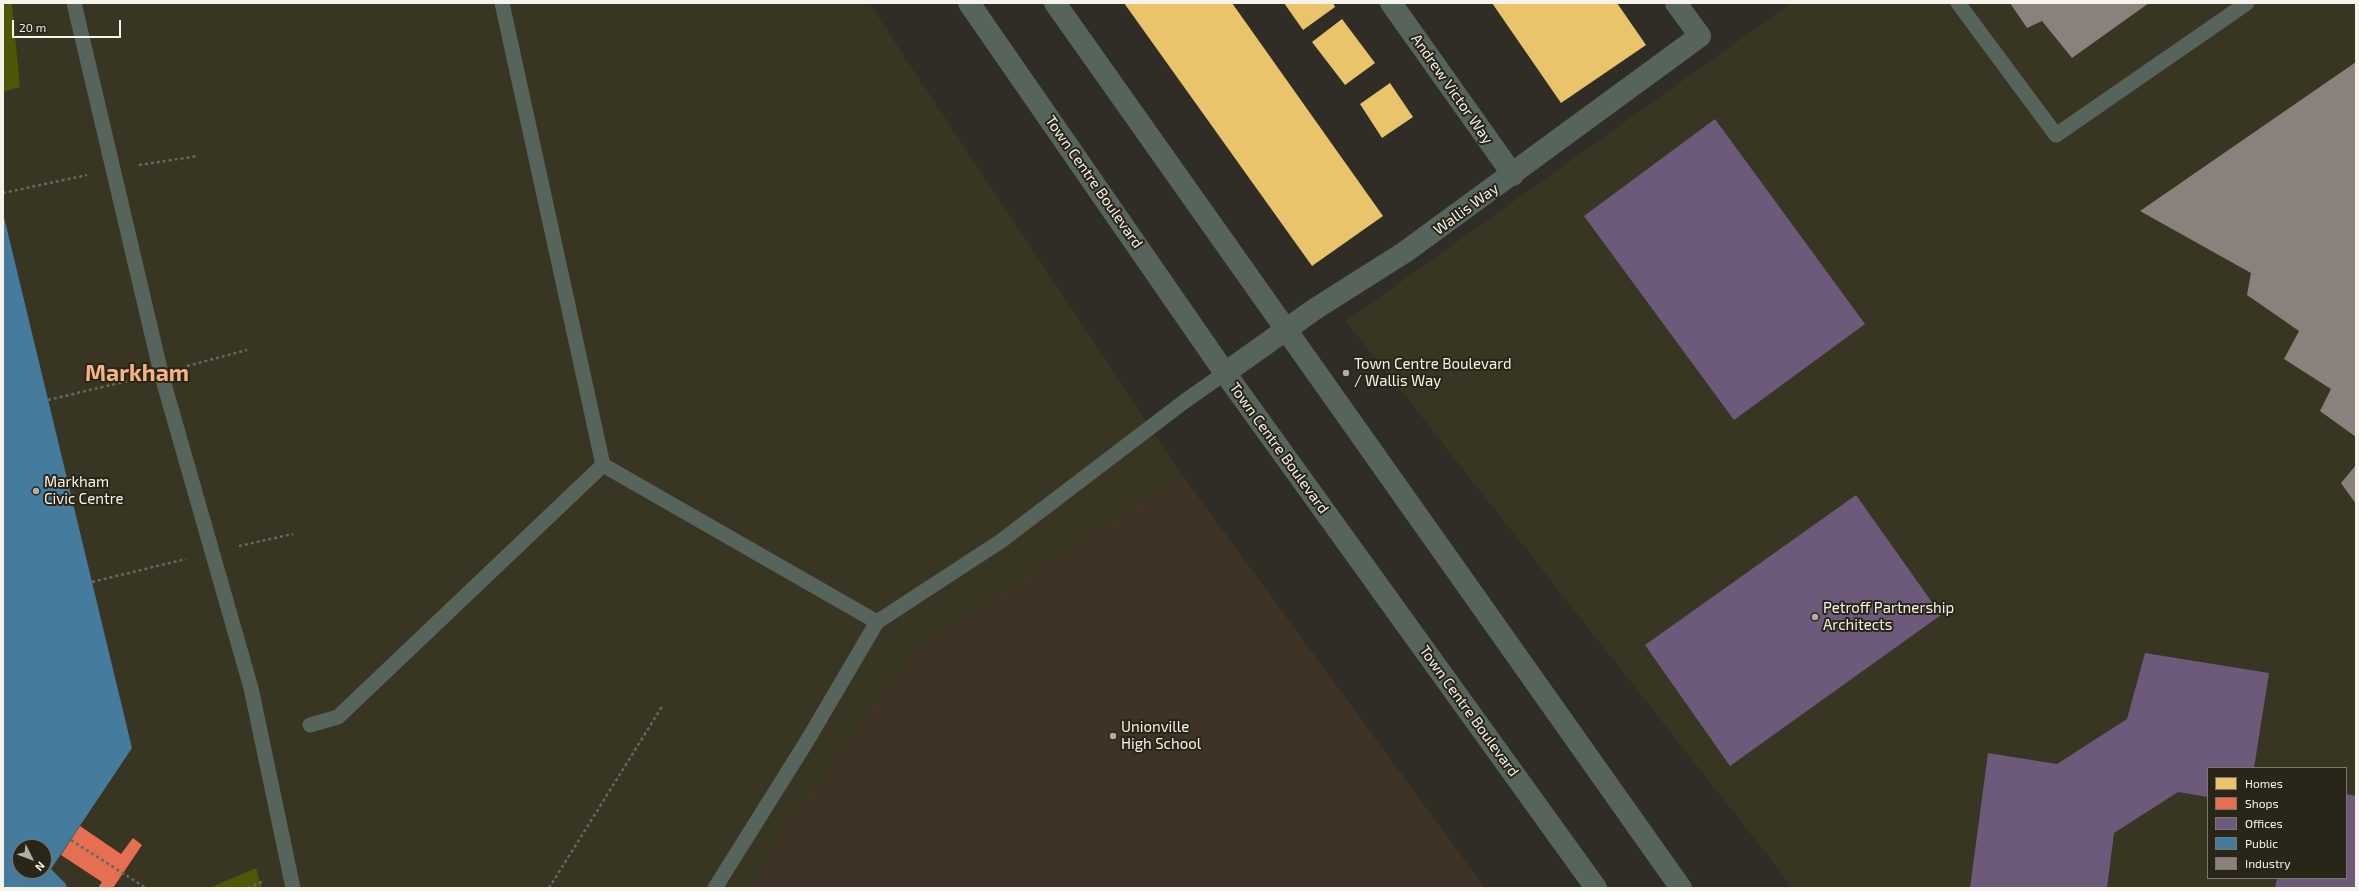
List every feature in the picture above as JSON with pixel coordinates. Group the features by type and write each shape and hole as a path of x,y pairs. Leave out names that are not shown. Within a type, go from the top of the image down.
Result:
{"main road":[{"name":"Town Centre Boulevard","path":"969,3 1225,373 1596,888"},
{"path":"1055,3 1681,888"}],"street":[{"name":"Andrew Victor Way","path":"1391,3 1513,174"},
{"name":"Wallis Way","path":"1225,373 1315,309 1405,252 1700,36 1676,3"}],"lane":[{"path":"74,3 161,373 251,688 293,888"},
{"path":"502,3 603,465 877,622"},
{"path":"1958,3 2056,135 2247,3"},
{"path":"715,888 807,741 877,622 1001,541 1184,401 1225,373"},
{"path":"310,725 338,717 603,465"}],"path":[{"path":"549,888 662,705"},
{"path":"71,840 146,888"}],"shaded area":[{"path":"12,3 869,3 1183,476 915,649 788,824 748,888 262,888 256,868 209,888 3,888 3,92 20,86"},
{"path":"1791,3 2356,3 2356,888 1791,888 1776,866 1346,321"},
{"name":"Unionville High School","path":"1183,476 1485,888 748,888 788,824 915,649"}],"green space":[{"path":"3,3 12,3 20,87 3,92"},
{"path":"256,868 262,888 209,888"}],"building: Homes":[{"path":"1124,3 1232,3 1383,216 1312,266"},
{"path":"1284,3 1333,3 1335,7 1303,30"},
{"path":"1492,3 1617,3 1646,45 1561,103"},
{"path":"1342,19 1375,63 1345,85 1312,42"},
{"path":"1390,83 1413,117 1382,138 1360,104"}],"building: Shops":[{"path":"80,826 121,854 133,838 142,845 113,888 98,888 102,882 61,855"}],"building: Offices":[{"path":"1715,119 1865,324 1734,420 1584,216"},
{"path":"1856,495 1941,615 1730,766 1645,645"},
{"path":"2145,653 2269,673 2254,767 2207,767 2207,797 2178,792 2114,833 2107,888 1970,888 1988,753 2057,764 2127,719"},
{"path":"2347,794 2356,796 2356,888 2275,888 2277,879 2347,879"}],"building: Public":[{"name":"Markham Civic Centre","path":"4,217 132,748 52,868 52,839 12,839 12,879 52,879 52,870 65,883 67,888 3,888"}],"building: Industry":[{"path":"2010,3 2149,3 2072,58 2042,21 2027,28"},
{"path":"2356,62 2356,437 2320,411 2331,389 2284,359 2299,331 2247,295 2251,273 2140,211"},
{"path":"2356,465 2356,504 2341,483"}],"place":[{"name":"Town Centre Boulevard / Wallis Way","path":"1346,373"},
{"name":"Markham Civic Centre","path":"36,491"},
{"name":"Petroff Partnership Architects","path":"1815,617"},
{"name":"Unionville High School","path":"1113,736"}],"district":[{"name":"Markham","path":"137,373"}]}
